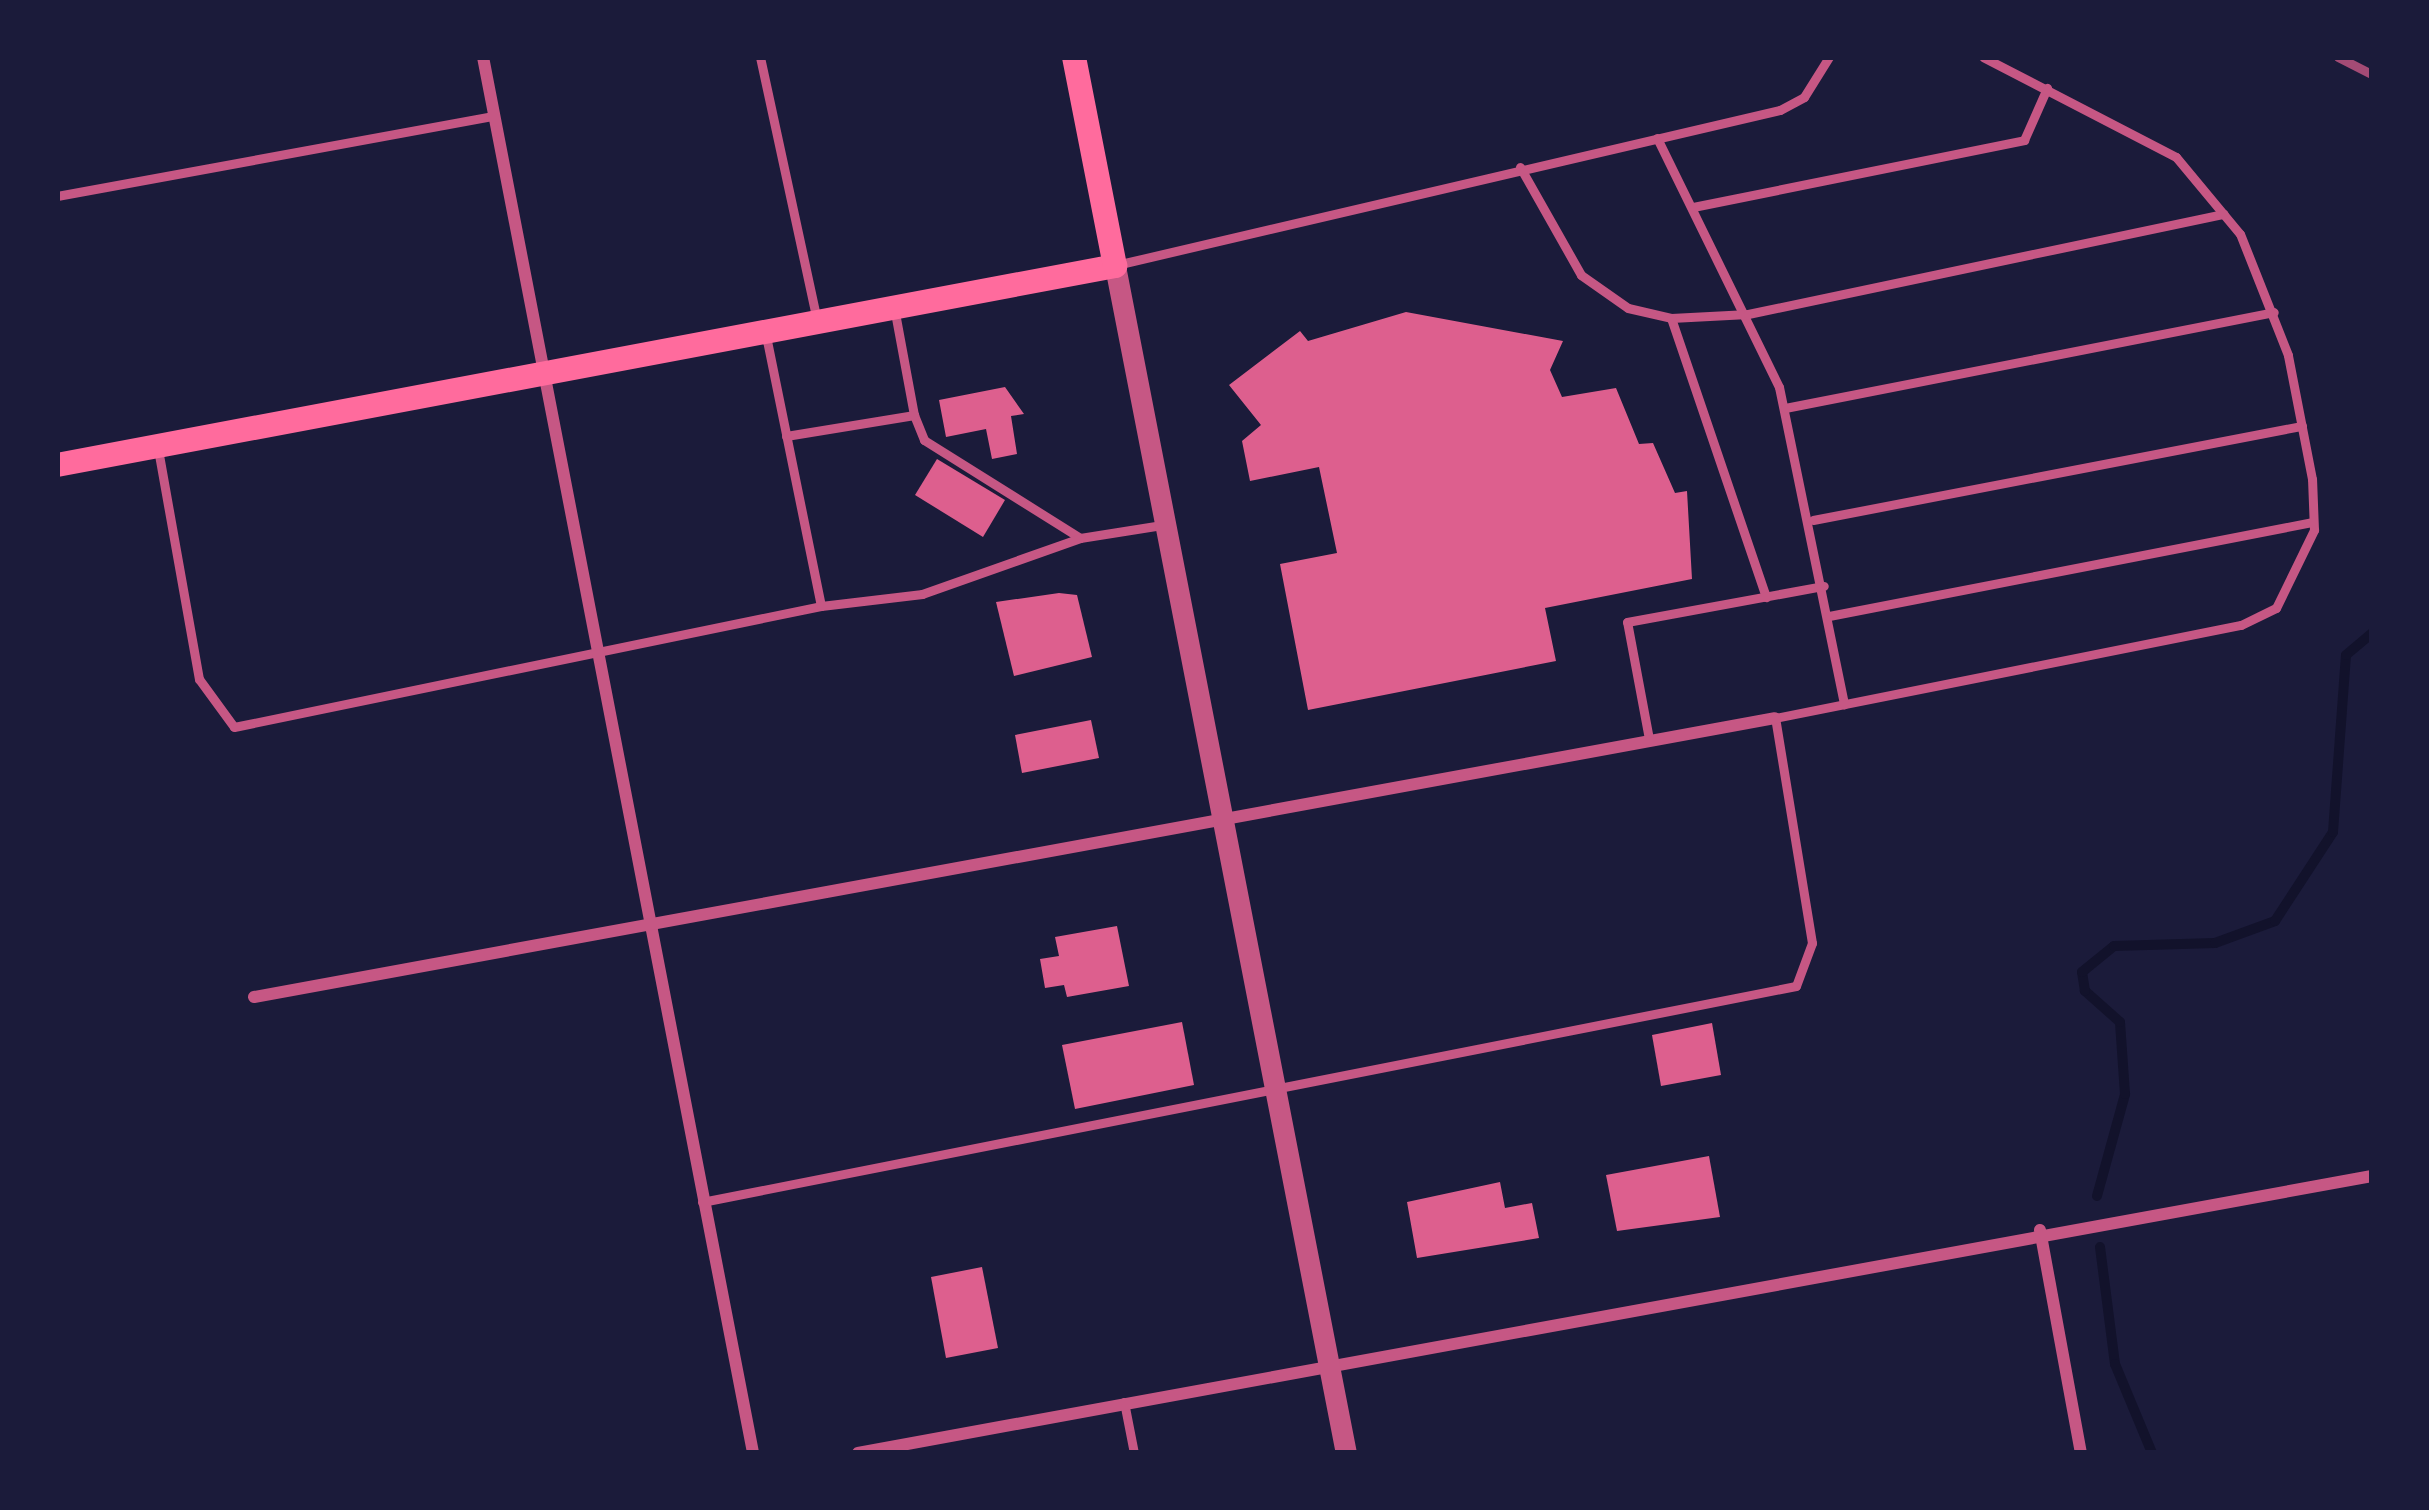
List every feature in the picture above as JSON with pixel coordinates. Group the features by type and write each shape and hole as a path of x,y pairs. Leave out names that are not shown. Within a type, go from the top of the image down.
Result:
{"main road":[{"path":"57,465 542,369 1115,266 1074,57"}],"street":[{"path":"483,57 646,927 753,1453"},
{"path":"1115,266 1346,1453"},
{"path":"254,997 646,927 1224,814 1774,718"},
{"path":"858,1453 2040,1231 2372,1176"},
{"path":"2040,1231 2081,1453"}],"lane":[{"path":"760,57 817,320"},
{"path":"1115,266 1520,167 1780,110 1804,97 1829,57"},
{"path":"702,1202 1796,986 1811,967 1774,718 2241,626 2299,579 2313,522 2302,426 2275,312 2224,214 2176,158 1983,57"},
{"path":"1694,207 2024,140 2047,88"},
{"path":"57,196 495,116"},
{"path":"1657,137 1748,314 1785,408 1814,520 1844,704"},
{"path":"1520,167 1581,275 1628,308 1671,318 1748,314 2224,214"},
{"path":"894,306 914,415 924,440 1081,538"},
{"path":"1785,408 2275,312"},
{"path":"1671,318 1766,597"},
{"path":"764,329 821,606"},
{"path":"786,436 914,415"},
{"path":"1814,520 2302,426"},
{"path":"158,446 199,679 233,727 595,658 821,606 922,594 1081,538 1168,524"},
{"path":"1829,616 2313,522"},
{"path":"1649,739 1627,622 1825,586"},
{"path":"1124,1402 1134,1453"}],"building":[{"path":"1406,312 1563,341 1550,370 1562,397 1616,388 1639,444 1653,443 1675,493 1687,491 1692,579 1545,608 1556,661 1308,710 1280,564 1337,553 1319,467 1250,481 1242,441 1261,425 1229,385 1300,331 1308,341"},
{"path":"1005,387 1024,414 1011,416 1017,454 992,459 986,429 946,437 939,400"},
{"path":"937,459 1005,500 983,537 915,495"},
{"path":"1077,595 1092,657 1014,676 996,602"},
{"path":"1091,720 1099,758 1022,773 1015,735"},
{"path":"1117,926 1129,986 1067,997 1064,985 1045,988 1040,959 1059,956 1055,937"},
{"path":"1182,1022 1194,1085 1075,1109 1062,1045"},
{"path":"1712,1023 1721,1075 1661,1086 1652,1035"},
{"path":"1709,1156 1720,1217 1617,1231 1606,1175"},
{"path":"1500,1182 1505,1208 1532,1203 1539,1238 1417,1258 1407,1202"},
{"path":"982,1267 998,1348 946,1358 931,1277"}],"waterway":[{"path":"2097,1196 2125,1094 2120,1022 2085,991 2082,972 2114,946 2215,943 2275,921 2333,832 2346,655 2372,633"},
{"path":"2100,1247 2115,1364 2152,1453"}],"railway":[{"path":"2338,57 2372,74"}]}
